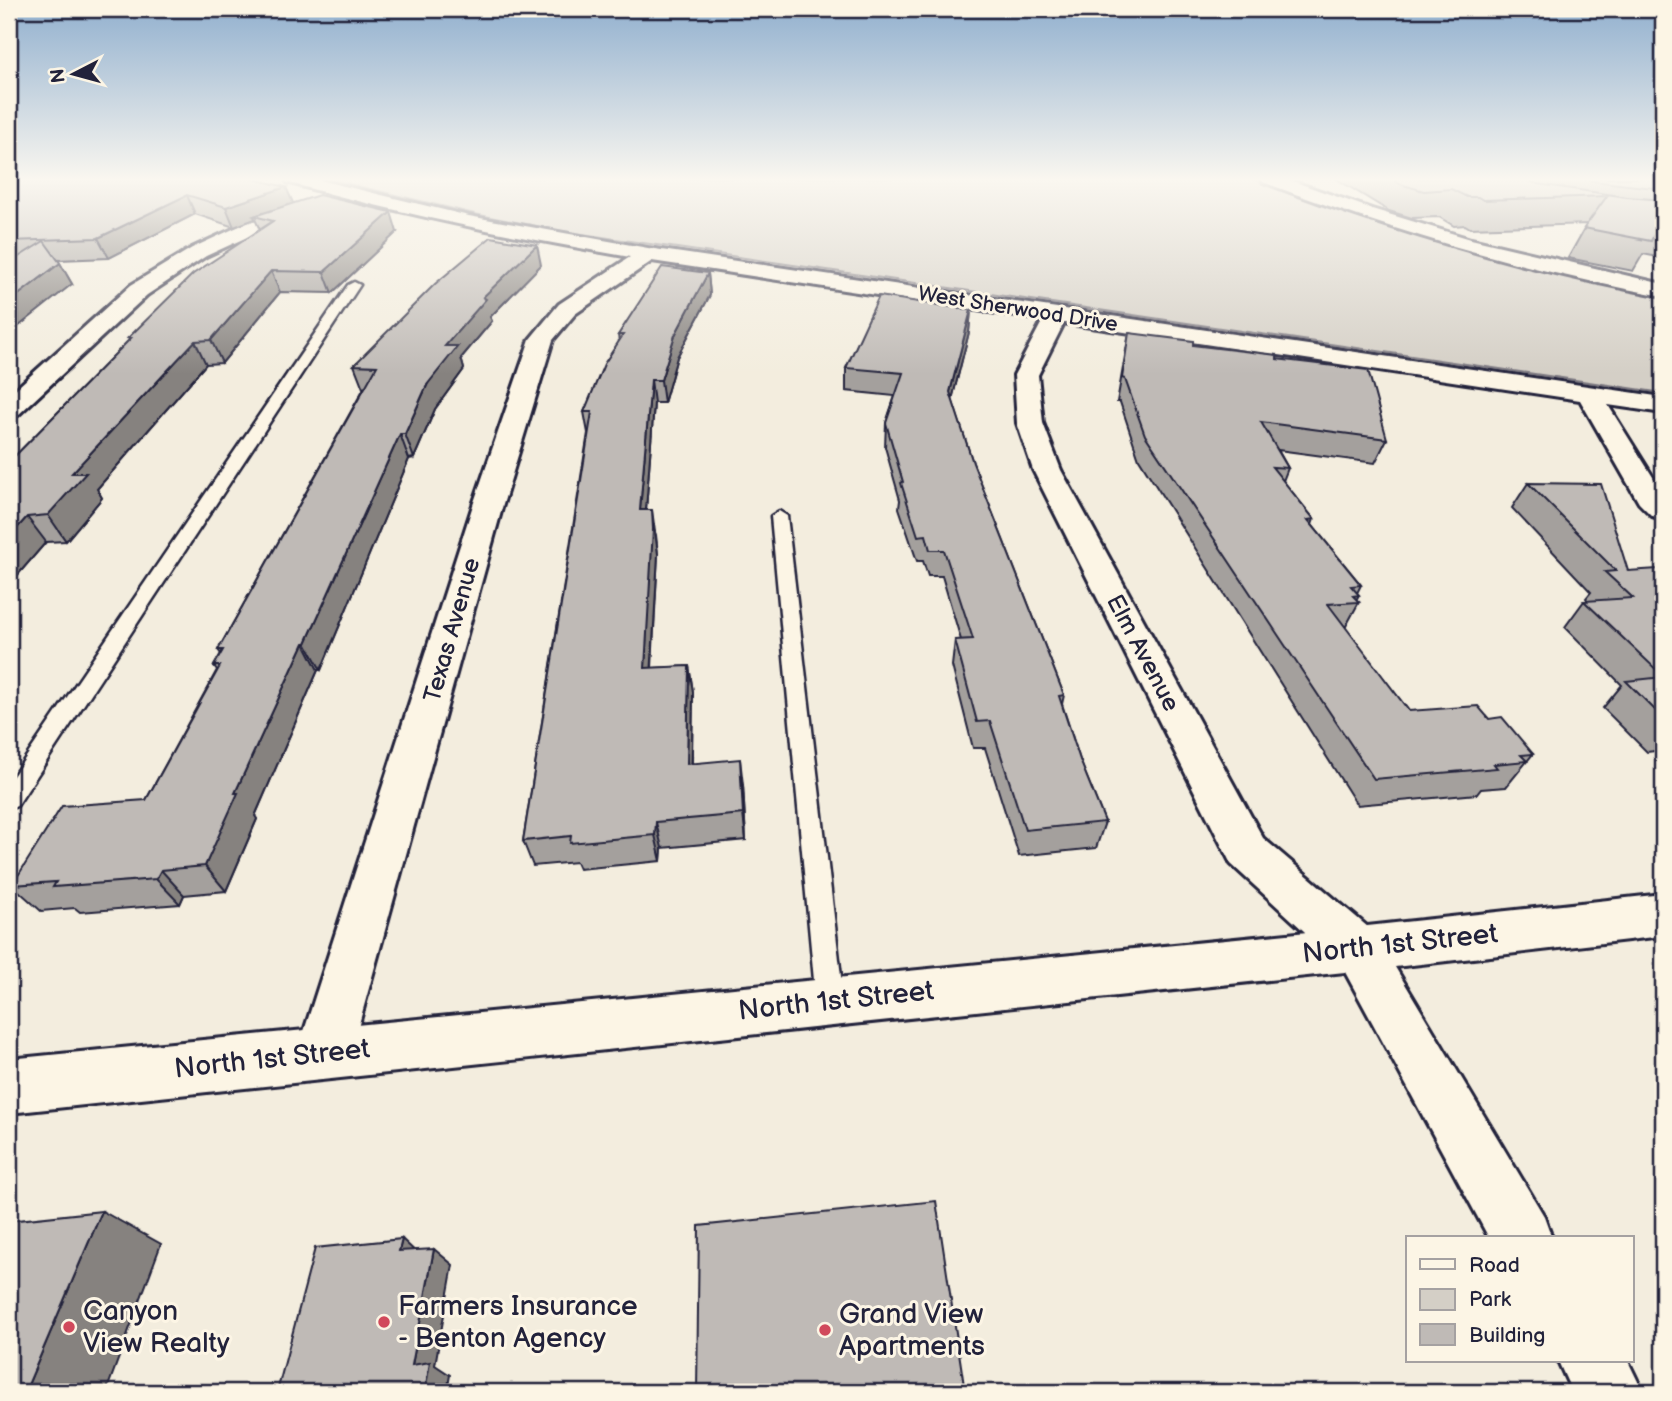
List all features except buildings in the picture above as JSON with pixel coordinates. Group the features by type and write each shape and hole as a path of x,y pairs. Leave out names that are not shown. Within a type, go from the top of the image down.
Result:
{"street":[{"path":"9,409 139,290 199,252 218,243"},
{"name":"West Sherwood Drive","path":"585,243 1663,405"},
{"path":"1462,243 1663,290"},
{"name":"Texas Avenue","path":"324,1053 412,769 487,508 541,339 567,309 648,254"},
{"name":"Elm Avenue","path":"1057,315 1026,375 1030,424 1047,470 1247,852 1275,873 1358,949 1521,1236"},
{"path":"1591,393 1596,408 1650,497 1663,510"},
{"name":"North 1st Street","path":"9,1086 1358,949 1663,915"},
{"path":"1592,1362 1609,1392"}],"lane":[{"path":"9,800 354,285"},
{"path":"779,516 830,1002"}],"green space":[{"path":"646,243 1442,243 1558,274 1663,296 1663,393"}],"place":[{"name":"Farmers Insurance - Benton Agency","path":"384,1322"},
{"name":"Canyon View Realty","path":"69,1327"},
{"name":"Grand View Apartments","path":"825,1330"}]}
